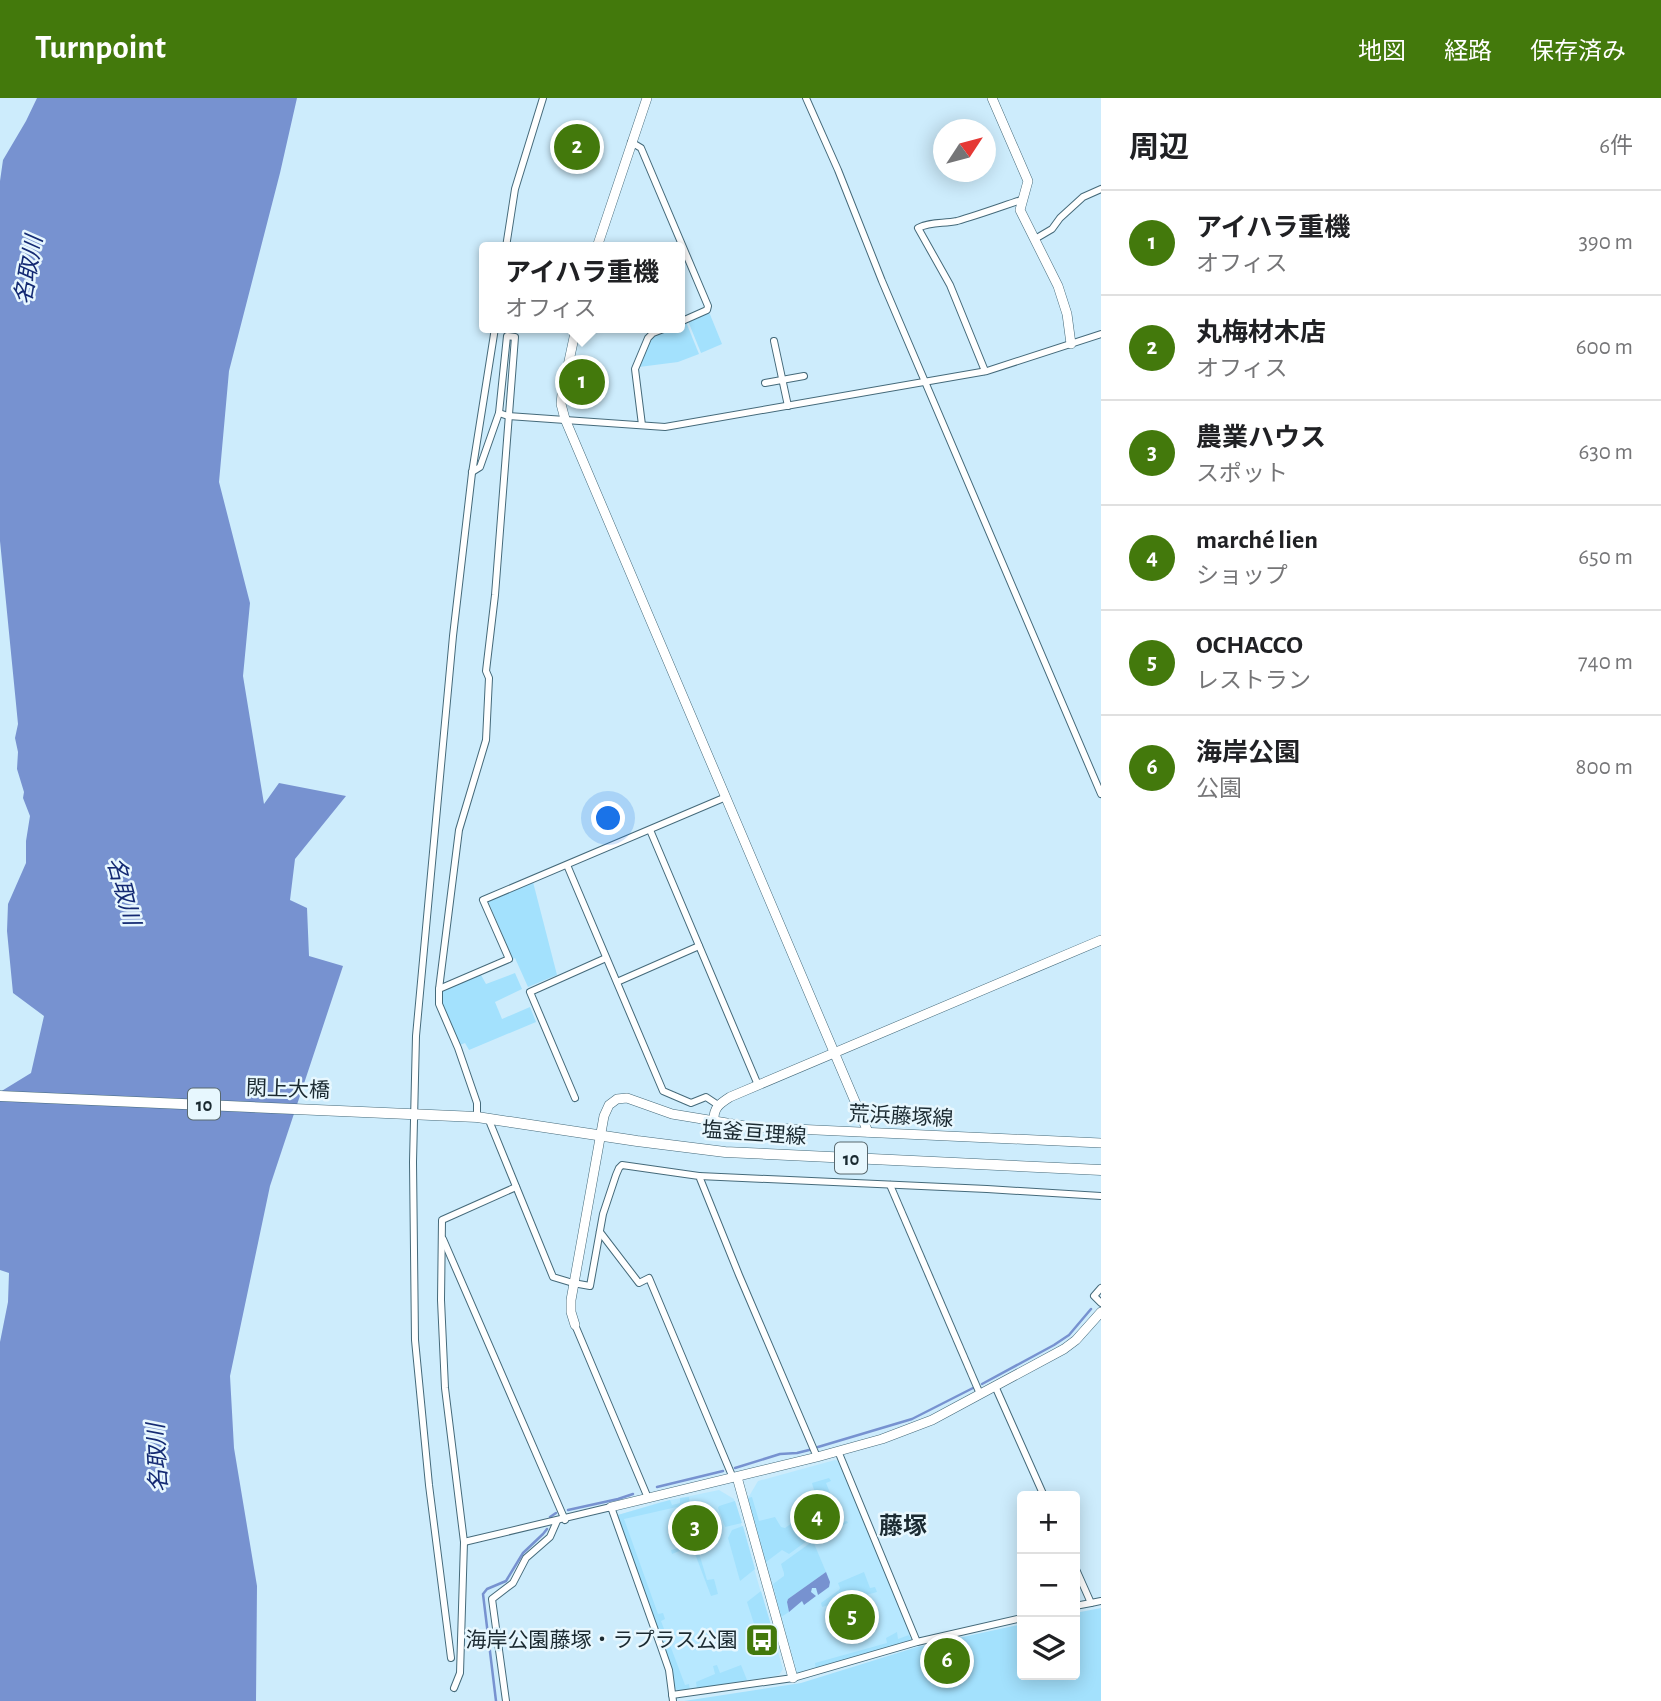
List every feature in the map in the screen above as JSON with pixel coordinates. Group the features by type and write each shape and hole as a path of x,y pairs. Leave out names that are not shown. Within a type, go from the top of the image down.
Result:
{"main road":[{"name":"閖上大橋","path":"0,1096 411,1113"},
{"name":"塩釜亘理線","path":"411,1113 488,1118 725,1152 1101,1170"}],"street":[{"path":"507,242 515,189 543,98"},
{"path":"599,242 647,98"},
{"path":"806,98 1101,794"},
{"path":"992,98 1028,181 1020,210 1058,286 1067,314 1071,344"},
{"path":"631,142 641,148 681,242"},
{"path":"1035,239 1052,229 1083,197 1101,189"},
{"path":"985,371 950,285 919,228 936,222 948,223 967,218 1021,200"},
{"path":"685,252 708,306 707,310 685,320"},
{"path":"452,1658 429,1485 415,1340 411,1113 453,636 472,472 494,333"},
{"path":"575,333 562,394 561,404 565,419 868,1132"},
{"path":"642,425 635,369 648,338 653,333"},
{"path":"499,413 508,416 665,427 985,371 1101,334"},
{"path":"472,472 480,467 499,413 507,336 515,337 495,595 486,671 489,678 486,740 459,830 439,989 439,1004 477,1103 477,1117"},
{"path":"774,341 788,406"},
{"path":"765,383 804,376"},
{"path":"439,989 509,959 483,900 726,797"},
{"path":"650,830 758,1085"},
{"path":"567,865 663,1091 691,1104 706,1097 718,1105"},
{"path":"714,1122 718,1105 730,1097 1101,940"},
{"path":"617,982 699,947"},
{"path":"575,1098 530,992 606,958"},
{"name":"荒浜藤塚線","path":"601,1135 609,1105 617,1099 627,1098 672,1114 751,1127 1101,1143"},
{"path":"488,1118 554,1277 590,1286 603,1214 622,1165 699,1176 1101,1196"},
{"path":"601,1135 573,1283 571,1312 648,1498"},
{"path":"699,1176 738,1275 817,1457"},
{"path":"890,1185 980,1394"},
{"path":"454,1688 460,1673 464,1542 445,1388 441,1300 442,1220 516,1187"},
{"path":"600,1231 639,1283 649,1278 735,1478 793,1678"},
{"path":"442,1237 561,1520"},
{"path":"1101,1288 1094,1296 1101,1303"},
{"path":"464,1542 735,1478 912,1429 1065,1349 1101,1312"},
{"path":"995,1386 1042,1491"},
{"path":"838,1451 917,1642"},
{"path":"611,1507 661,1647 673,1698 793,1678 917,1642 1017,1619"},
{"path":"506,1701 492,1599 513,1583 526,1558 550,1537 561,1520"},
{"path":"1080,1578 1091,1603"},
{"path":"1080,1605 1101,1601"}],"shaded area":[{"path":"709,312 722,344 701,353 688,321"},
{"path":"685,322 699,354 678,362 639,367 645,351 657,334 685,333"},
{"path":"533,882 557,975 528,987 488,901"},
{"path":"515,973 522,989 495,1002 502,1019 530,1007 536,1022 469,1050 465,1043 460,1045 443,1007 443,991 481,975 486,984"},
{"path":"839,1461 913,1639 797,1673 748,1498 758,1481"},
{"path":"829,1478 831,1481 826,1483 842,1522 848,1523 823,1533 820,1529 833,1519 823,1505 828,1501 823,1493 819,1495 814,1490 812,1483"},
{"path":"719,1490 734,1499 783,1669 775,1676 676,1690 618,1515 661,1502"},
{"path":"689,1497 690,1504 624,1519 658,1614 663,1613 665,1619 661,1621 685,1685 689,1684 690,1690 677,1690 618,1515 670,1500 672,1505 680,1503 680,1498"},
{"path":"752,1497 759,1521 775,1517 781,1527 785,1528 798,1519 811,1538 789,1554 782,1550 766,1562 748,1498"},
{"path":"735,1501 742,1523 725,1527 718,1508"},
{"path":"743,1526 755,1569 740,1581 728,1538 732,1530"},
{"path":"813,1541 826,1572 788,1599 789,1612 781,1617 773,1584 784,1576 781,1564"},
{"path":"696,1543 707,1580 714,1579 718,1594 711,1596 692,1546 672,1554 671,1550"},
{"path":"864,1572 870,1588 875,1587 877,1592 822,1607 821,1603 839,1590 838,1583"},
{"path":"761,1591 771,1625 760,1633 756,1630 747,1602"},
{"path":"1101,1608 1101,1701 684,1701 801,1683 917,1647 1017,1625 1017,1680 1080,1680 1080,1612"},
{"path":"897,1632 898,1639 909,1635 911,1640 816,1669 815,1663 887,1643 886,1638"},
{"path":"717,1665 720,1673 741,1665 747,1680 697,1689 696,1682 715,1674 713,1666"}],"water":[{"name":"名取川","path":"37,98 297,98 229,371 219,482 250,603 243,676 264,804 279,783 346,796 295,859 290,900 307,908 309,956 343,966 270,1186 230,1376 234,1448 257,1586 256,1701 0,1701 0,1342 8,1302 9,1273 0,1270 0,1092 31,1073 44,1016 13,993 7,931 8,904 26,863 30,816 17,769 15,738 18,724 0,541 0,181 3,160"},
{"path":"826,1572 829,1587 818,1595 816,1588 812,1588 811,1592 816,1596 804,1605 802,1601 789,1612 788,1599"}],"waterway":[{"path":"982,1384 1069,1335 1091,1309"},
{"path":"818,1447 912,1419 973,1388"},
{"path":"735,1468 780,1454 809,1450"},
{"path":"657,1487 723,1471"},
{"path":"568,1510 633,1494"},
{"path":"550,1517 556,1513"},
{"path":"496,1701 483,1594 487,1589 506,1581 523,1553 547,1529"}],"place":[{"name":"丸梅材木店","path":"577,147"},
{"name":"アイハラ重機","path":"582,382"},
{"name":"marché lien","path":"817,1517"},
{"name":"農業ハウス","path":"695,1528"},
{"name":"OCHACCO","path":"852,1617"},
{"name":"海岸公園藤塚・ラプラス公園","path":"762,1640"},
{"name":"海岸公園","path":"947,1661"}],"district":[{"name":"藤塚","path":"903,1526"}]}
